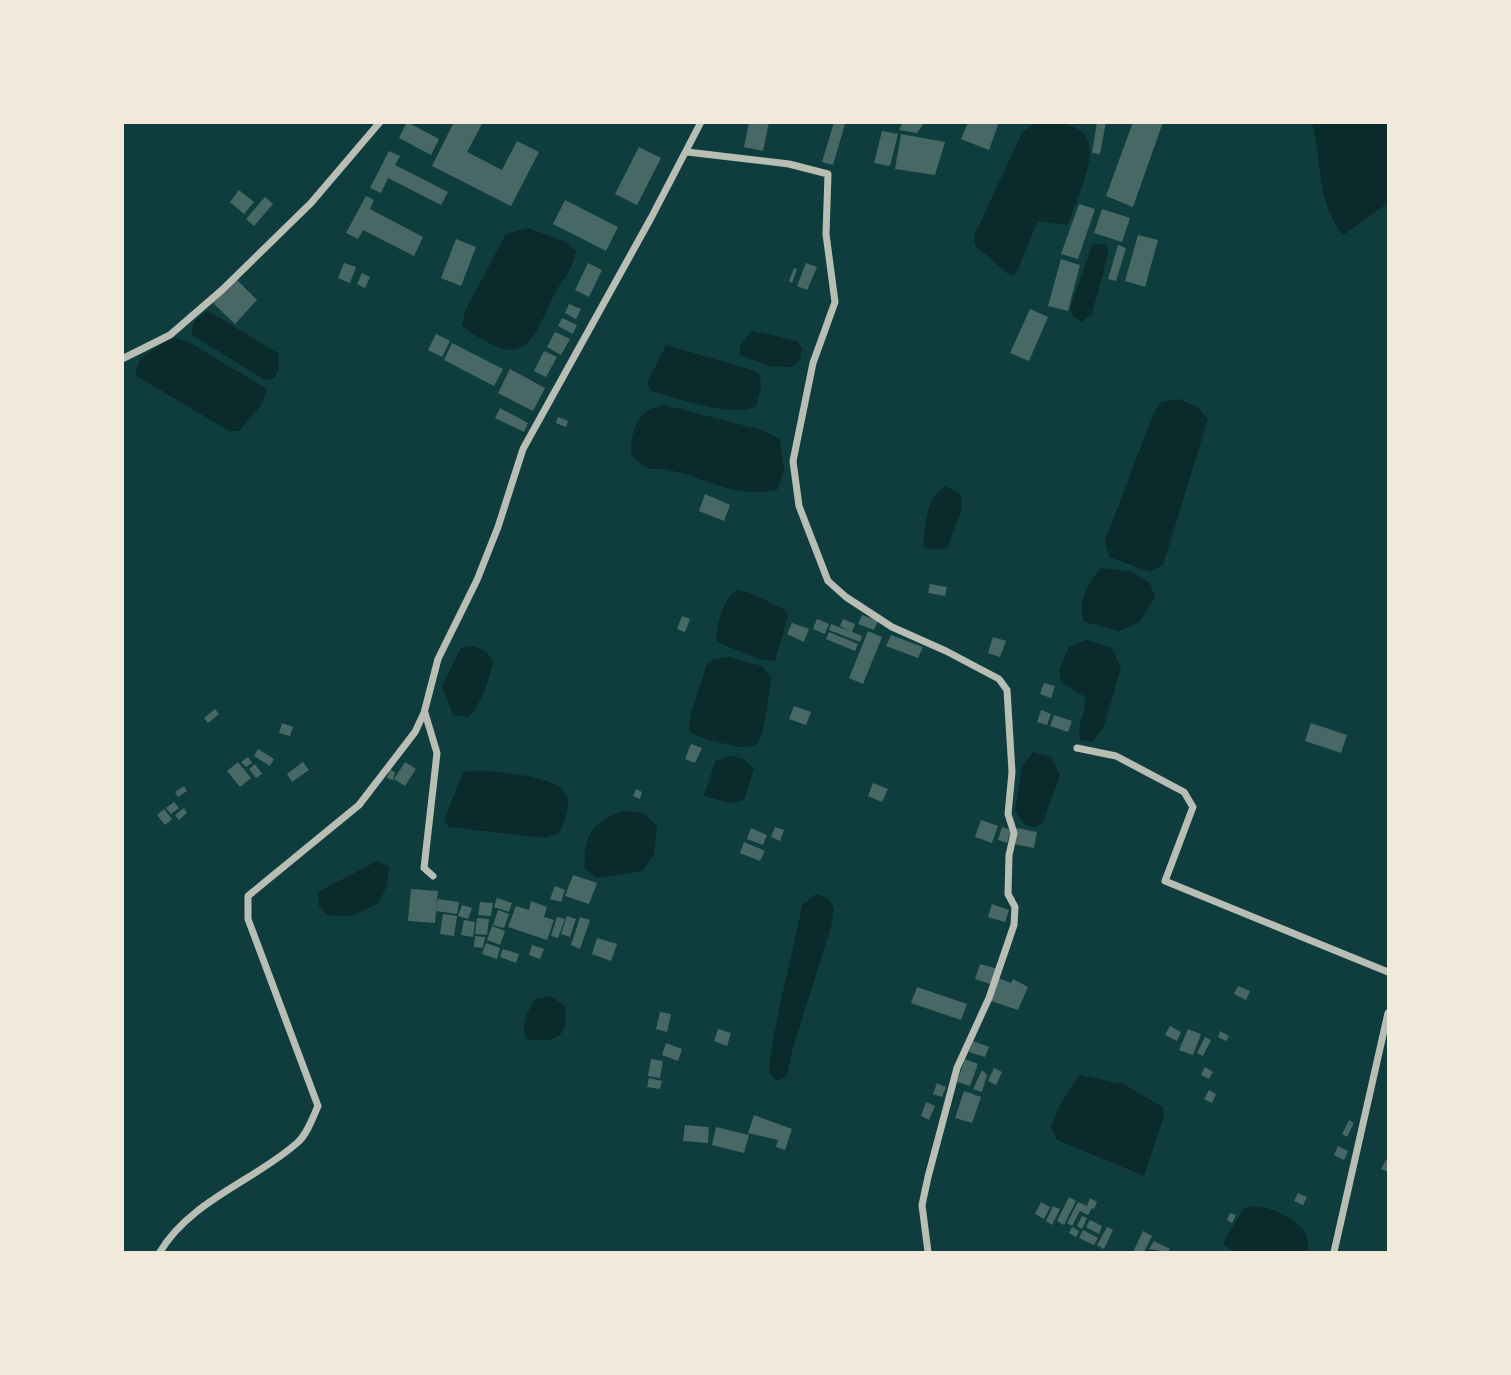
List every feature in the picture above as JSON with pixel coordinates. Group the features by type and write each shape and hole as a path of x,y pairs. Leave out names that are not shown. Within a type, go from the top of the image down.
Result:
{"street":[{"path":"122,359 170,335 222,290 311,203 380,122"},
{"path":"160,1252 170,1234 228,1189 299,1142 318,1106 248,919 248,896 359,805 404,748 424,713 438,659 481,569 523,449 701,122"},
{"path":"687,152 789,164 828,174 826,234 835,302 813,363 793,461 799,506 828,581 846,597 892,628 946,650 999,679 1007,690 1012,772 1008,814 1014,833 1009,855 1008,894 1015,907 1014,925 989,998 957,1068 928,1177 922,1205 928,1252"},
{"path":"424,713 437,753 424,867 433,876"},
{"path":"1077,748 1115,756 1184,792 1193,807 1165,881 1388,972"},
{"path":"1334,1252 1388,1013"}],"water":[{"path":"1035,123 1068,125 1082,132 1088,143 1090,157 1086,174 1068,225 1038,221 1018,269 1014,275 1008,274 975,245 974,236 1022,133"},
{"path":"1312,123 1388,123 1388,203 1343,235 1334,221 1324,194"},
{"path":"528,228 566,242 576,251 575,258 531,339 514,350 503,349 468,331 462,325 465,311 506,234"},
{"path":"1093,243 1107,245 1108,254 1092,314 1082,322 1073,316 1070,308"},
{"path":"208,311 279,354 279,370 274,378 265,380 192,335 196,320"},
{"path":"752,331 797,341 802,348 800,360 791,367 770,366 740,355 740,345"},
{"path":"170,337 187,341 267,389 262,404 239,431 229,431 135,375 140,359"},
{"path":"666,345 755,371 760,376 761,388 756,406 734,410 720,409 651,391 647,383"},
{"path":"1178,399 1198,407 1208,419 1163,565 1150,572 1109,557 1105,541 1154,412 1160,403"},
{"path":"664,405 762,430 780,439 784,470 777,490 733,490 679,472 650,469 643,465 631,454 632,436 642,416 655,407"},
{"path":"945,486 961,494 961,512 947,548 930,550 923,546 928,513 938,491"},
{"path":"1101,568 1129,571 1150,583 1155,597 1140,622 1119,631 1084,622 1082,608 1085,594 1091,580"},
{"path":"736,590 750,593 785,610 788,615 775,661 759,659 717,642 721,614"},
{"path":"1087,640 1112,648 1121,668 1103,729 1092,742 1080,740 1079,734 1085,697 1061,682 1059,669 1069,647"},
{"path":"472,646 486,651 493,662 489,677 481,698 469,717 453,715 442,686 461,648"},
{"path":"728,657 762,666 771,677 764,726 758,743 754,746 732,746 702,738 689,731 690,716 707,664 713,659"},
{"path":"1033,752 1051,757 1060,775 1043,822 1035,828 1024,824 1015,811 1022,766"},
{"path":"731,756 744,759 754,769 744,800 730,803 704,796 716,760"},
{"path":"479,770 528,776 553,783 562,789 567,796 568,805 560,833 544,838 449,827 444,820 463,772"},
{"path":"627,811 645,814 657,827 654,854 643,871 597,878 585,868 589,837 599,823"},
{"path":"377,861 389,866 387,885 379,903 352,916 327,915 319,906 318,892"},
{"path":"816,894 828,898 834,908 831,927 792,1051 787,1076 778,1081 770,1073 777,1021 802,905"},
{"path":"551,996 565,1006 565,1026 562,1032 552,1039 527,1039 524,1024 532,1004 535,999"},
{"path":"1079,1075 1123,1084 1163,1107 1164,1116 1144,1176 1057,1140 1051,1128 1058,1108"},
{"path":"1252,1206 1282,1214 1299,1225 1308,1242 1307,1252 1234,1252 1223,1243 1244,1208"}],"building":[{"path":"407,122 439,139 431,155 399,138"},
{"path":"454,122 483,122 467,152 502,170 517,141 539,152 511,206 432,166"},
{"path":"749,122 769,122 763,151 744,147"},
{"path":"834,122 845,124 833,165 822,162"},
{"path":"903,122 925,122 917,133 899,130"},
{"path":"968,122 999,122 989,150 961,139"},
{"path":"1097,122 1106,122 1100,154 1092,153"},
{"path":"1133,122 1163,122 1133,207 1106,196"},
{"path":"882,131 898,134 890,166 874,163"},
{"path":"901,134 945,142 935,175 895,169"},
{"path":"639,147 661,158 637,205 615,194"},
{"path":"389,151 400,156 395,165 448,192 441,205 388,178 381,193 370,188"},
{"path":"239,190 254,202 244,214 230,202"},
{"path":"366,196 374,200 370,209 423,237 414,256 363,230 358,239 346,233"},
{"path":"265,197 273,204 254,226 246,219"},
{"path":"565,200 618,227 606,251 553,224"},
{"path":"1079,204 1095,209 1078,259 1061,254"},
{"path":"1102,209 1130,218 1122,242 1094,233"},
{"path":"1138,235 1158,240 1145,287 1125,281"},
{"path":"456,239 476,247 461,286 441,278"},
{"path":"1118,245 1126,248 1116,281 1108,279"},
{"path":"1061,259 1080,265 1068,311 1048,306"},
{"path":"344,263 356,267 350,283 338,278"},
{"path":"588,263 602,270 589,297 575,290"},
{"path":"806,263 817,267 807,290 797,286"},
{"path":"794,268 797,269 792,283 789,281"},
{"path":"362,273 370,277 365,288 357,284"},
{"path":"236,279 257,300 235,324 213,303"},
{"path":"569,304 581,309 576,319 565,313"},
{"path":"1030,309 1048,317 1029,361 1010,353"},
{"path":"562,318 577,325 573,334 558,326"},
{"path":"555,332 570,339 561,355 547,347"},
{"path":"436,334 450,341 442,357 428,350"},
{"path":"452,343 503,369 494,386 444,360"},
{"path":"544,351 557,357 546,377 534,371"},
{"path":"510,369 545,388 533,411 498,393"},
{"path":"500,408 528,423 524,432 495,418"},
{"path":"558,417 568,421 566,427 556,423"},
{"path":"705,494 730,505 724,521 699,511"},
{"path":"930,584 947,587 945,596 928,593"},
{"path":"862,615 878,621 874,630 858,624"},
{"path":"682,616 690,619 685,632 677,629"},
{"path":"817,619 829,624 825,634 813,629"},
{"path":"843,619 855,624 852,632 862,636 860,642 829,630 831,624 849,631 840,626"},
{"path":"792,623 809,629 804,642 787,634"},
{"path":"868,631 882,637 863,684 849,678"},
{"path":"829,632 858,644 855,651 826,639"},
{"path":"891,635 923,647 918,658 886,646"},
{"path":"993,637 1006,641 1000,657 988,653"},
{"path":"1044,683 1055,686 1051,698 1040,694"},
{"path":"794,706 811,712 806,725 789,719"},
{"path":"215,709 219,714 208,723 204,718"},
{"path":"1041,710 1051,714 1047,725 1037,722"},
{"path":"1054,715 1072,721 1068,732 1050,726"},
{"path":"282,723 293,727 290,736 279,733"},
{"path":"1311,723 1347,735 1341,753 1305,741"},
{"path":"691,744 702,748 695,763 685,759"},
{"path":"258,749 274,759 270,766 254,756"},
{"path":"248,757 252,763 246,767 241,762"},
{"path":"238,762 251,778 240,787 227,771"},
{"path":"303,762 309,770 292,782 287,774"},
{"path":"405,762 416,769 405,786 394,779"},
{"path":"255,764 262,774 256,778 249,769"},
{"path":"390,770 395,772 393,780 387,778"},
{"path":"873,783 888,789 882,802 868,796"},
{"path":"184,786 187,791 178,797 175,792"},
{"path":"636,789 642,792 640,799 633,796"},
{"path":"174,802 179,808 171,814 166,808"},
{"path":"184,808 187,813 179,820 175,815"},
{"path":"164,809 172,819 165,825 157,815"},
{"path":"981,820 998,826 992,843 975,837"},
{"path":"775,827 784,830 780,841 771,837"},
{"path":"1002,827 1011,830 1007,843 998,840"},
{"path":"751,828 767,835 763,845 747,839"},
{"path":"1017,828 1037,832 1034,848 1014,844"},
{"path":"744,842 765,851 760,861 740,853"},
{"path":"573,875 597,883 589,904 565,896"},
{"path":"555,886 565,890 561,902 550,899"},
{"path":"411,889 438,891 436,908 438,899 459,902 457,914 436,911 435,923 408,921"},
{"path":"497,898 512,903 509,912 494,907"},
{"path":"531,901 547,907 544,917 554,920 547,940 508,927 516,906 529,910"},
{"path":"480,902 493,903 491,916 478,915"},
{"path":"992,904 1009,910 1005,922 988,917"},
{"path":"462,905 472,908 468,919 458,916"},
{"path":"498,910 509,914 504,928 493,925"},
{"path":"443,914 457,916 454,936 440,934"},
{"path":"567,916 576,919 570,937 561,934"},
{"path":"557,917 565,919 558,938 551,936"},
{"path":"580,917 590,920 580,949 571,945"},
{"path":"477,918 489,919 487,935 475,934"},
{"path":"464,920 475,922 473,937 461,935"},
{"path":"492,926 505,931 500,945 487,940"},
{"path":"475,936 485,937 483,948 474,947"},
{"path":"597,938 617,944 611,961 592,954"},
{"path":"486,943 500,948 497,959 482,954"},
{"path":"532,945 544,949 540,959 529,955"},
{"path":"503,949 519,954 516,963 500,957"},
{"path":"980,964 998,969 993,985 975,979"},
{"path":"998,978 1011,983 1013,979 1028,987 1018,1010 991,1001"},
{"path":"1238,986 1250,991 1246,1000 1234,994"},
{"path":"917,987 967,1004 961,1020 911,1003"},
{"path":"660,1012 671,1014 667,1032 656,1029"},
{"path":"1170,1026 1181,1032 1177,1041 1165,1035"},
{"path":"718,1029 731,1033 727,1046 714,1041"},
{"path":"1188,1029 1201,1034 1193,1055 1179,1050"},
{"path":"1220,1031 1229,1036 1226,1041 1218,1037"},
{"path":"1205,1037 1211,1040 1203,1056 1197,1053"},
{"path":"973,1041 989,1047 985,1057 969,1052"},
{"path":"666,1043 682,1049 678,1061 662,1055"},
{"path":"651,1059 663,1061 660,1078 648,1076"},
{"path":"965,1059 978,1064 970,1086 957,1082"},
{"path":"1205,1067 1213,1072 1209,1079 1201,1075"},
{"path":"994,1068 1002,1072 996,1085 988,1081"},
{"path":"982,1070 987,1075 982,1092 973,1089"},
{"path":"649,1078 662,1081 660,1089 647,1087"},
{"path":"937,1083 946,1087 942,1097 933,1094"},
{"path":"1209,1090 1216,1094 1212,1103 1204,1099"},
{"path":"964,1091 981,1097 972,1123 955,1118"},
{"path":"926,1102 935,1106 929,1120 921,1116"},
{"path":"754,1115 792,1129 785,1150 776,1147 778,1140 748,1133"},
{"path":"1349,1120 1354,1123 1347,1137 1342,1134"},
{"path":"685,1125 709,1127 708,1143 683,1141"},
{"path":"716,1127 749,1135 744,1153 712,1145"},
{"path":"1338,1146 1348,1151 1344,1160 1334,1155"},
{"path":"1386,1160 1388,1162 1388,1172 1381,1169"},
{"path":"1298,1193 1307,1197 1303,1205 1294,1201"},
{"path":"1069,1197 1076,1201 1064,1225 1057,1221"},
{"path":"1090,1198 1097,1202 1094,1209 1092,1208 1088,1215 1080,1211 1072,1226 1067,1223 1078,1202 1087,1206"},
{"path":"1041,1202 1050,1207 1044,1219 1035,1214"},
{"path":"1053,1206 1060,1209 1052,1225 1046,1221"},
{"path":"1230,1213 1236,1215 1232,1223 1227,1220"},
{"path":"1082,1216 1087,1218 1082,1229 1077,1226"},
{"path":"1090,1220 1102,1226 1099,1234 1086,1227"},
{"path":"1072,1227 1079,1231 1076,1237 1069,1233"},
{"path":"1107,1227 1113,1230 1104,1249 1097,1245"},
{"path":"1083,1230 1098,1238 1094,1245 1079,1238"},
{"path":"1143,1231 1152,1236 1144,1252 1133,1252"},
{"path":"1154,1241 1170,1249 1168,1252 1149,1249"}]}
